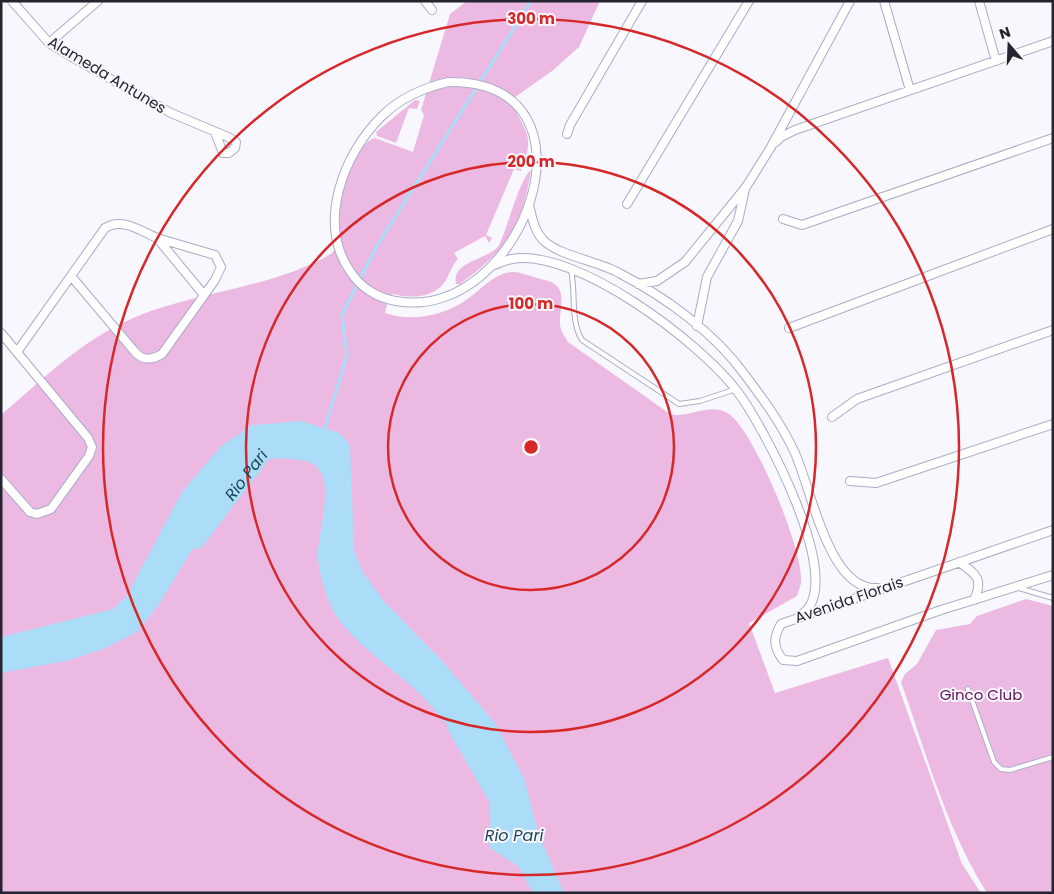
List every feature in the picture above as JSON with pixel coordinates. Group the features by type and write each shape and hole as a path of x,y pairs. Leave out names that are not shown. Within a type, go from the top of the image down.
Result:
{"street":[{"name":"Alameda Antunes","path":"12,1 50,43 171,113 215,132"},
{"path":"50,43 98,1"},
{"path":"425,1 432,10"},
{"path":"567,134 570,125 642,1"},
{"path":"627,204 749,1"},
{"path":"638,284 657,280 685,262 746,187 771,146 850,1"},
{"path":"884,1 910,90"},
{"path":"978,1 996,61"},
{"path":"771,146 781,137 795,130 1053,41"},
{"path":"476,82 486,85 506,95 517,105 533,136 537,170 529,205 521,225 502,255 492,265 459,291 428,301 411,303 381,297 361,284 344,262 335,227 340,185 350,159 365,136 381,117 399,102 415,93 440,84 476,82"},
{"path":"783,219 802,225 1053,138"},
{"path":"697,326 707,277 738,221 746,187"},
{"path":"529,205 534,224 544,241 558,249 619,272 638,284 697,326 736,364 779,422 804,474 837,564 852,580 872,589 885,588"},
{"path":"17,352 105,228 118,222 158,238 215,255 220,262 220,272 204,295 162,354 151,359 139,357 134,352 71,276"},
{"path":"789,328 1053,229"},
{"path":"158,238 204,295"},
{"path":"492,265 512,259 543,261 572,270 621,293 650,312 702,353 736,390 755,417 788,481 810,545 816,589 808,610 794,619"},
{"path":"832,417 857,400 1053,330"},
{"path":"1,333 88,438 92,448 89,456 51,509 43,513 34,513 27,510 1,479"},
{"path":"850,481 876,483 1053,424"},
{"name":"Avenida Florais","path":"1053,530 781,624 775,635 775,645 783,660 797,661 1053,575"},
{"path":"959,562 975,574 978,581 979,590 974,600"}],"lane":[{"path":"572,270 575,287 576,325 582,340 679,404 700,401 736,390"},
{"path":"1016,588 1053,598"},
{"path":"968,689 994,762 1001,770 1010,770 1053,757"}],"green space":[{"path":"467,1 600,1 579,47 552,71 511,100 527,134 528,149 521,171 514,169 486,235 492,238 489,243 485,236 454,253 458,259 446,280 442,286 430,294 415,297 393,294 388,300 385,313 405,317 437,314 457,306 494,278 518,272 551,282 558,287 561,297 560,324 568,342 670,414 677,415 714,409 722,410 729,414 739,425 764,466 795,545 800,567 801,584 797,596 749,623 775,693 888,658 962,864 981,893 1,893 1,415 49,373 83,347 119,325 161,308 284,275 307,266 334,251 340,232 341,198 356,157 368,141 375,138 413,152 424,115 421,110 450,14"},
{"path":"415,100 420,101 417,109 409,108 396,143 377,136 376,132"},
{"path":"531,170 523,208 509,236 476,272 460,284 456,284 456,276 459,270 472,261 488,254 499,245 522,183"},
{"name":"Ginco Club","path":"1026,599 1053,606 1053,893 987,893 948,816 901,682 905,674 917,664 936,630 970,624 977,616"}],"water":[{"name":"Rio Pari","path":"301,421 339,433 350,445 354,550 362,571 383,600 443,662 495,723 524,778 539,835 564,893 533,893 519,867 490,848 489,791 481,763 421,694 354,637 333,611 323,586 318,559 325,496 324,484 322,475 317,467 306,461 272,459 259,461 245,469 229,489 158,606 137,632 106,648 70,660 1,673 1,637 113,609 126,597 182,492 222,445 253,425"}],"waterway":[{"path":"324,431 347,355 342,315 375,249 531,1"},
{"name":"Rio Pari","path":"196,540 264,451 271,450"},
{"name":"Rio Pari","path":"457,728 498,799"}]}
